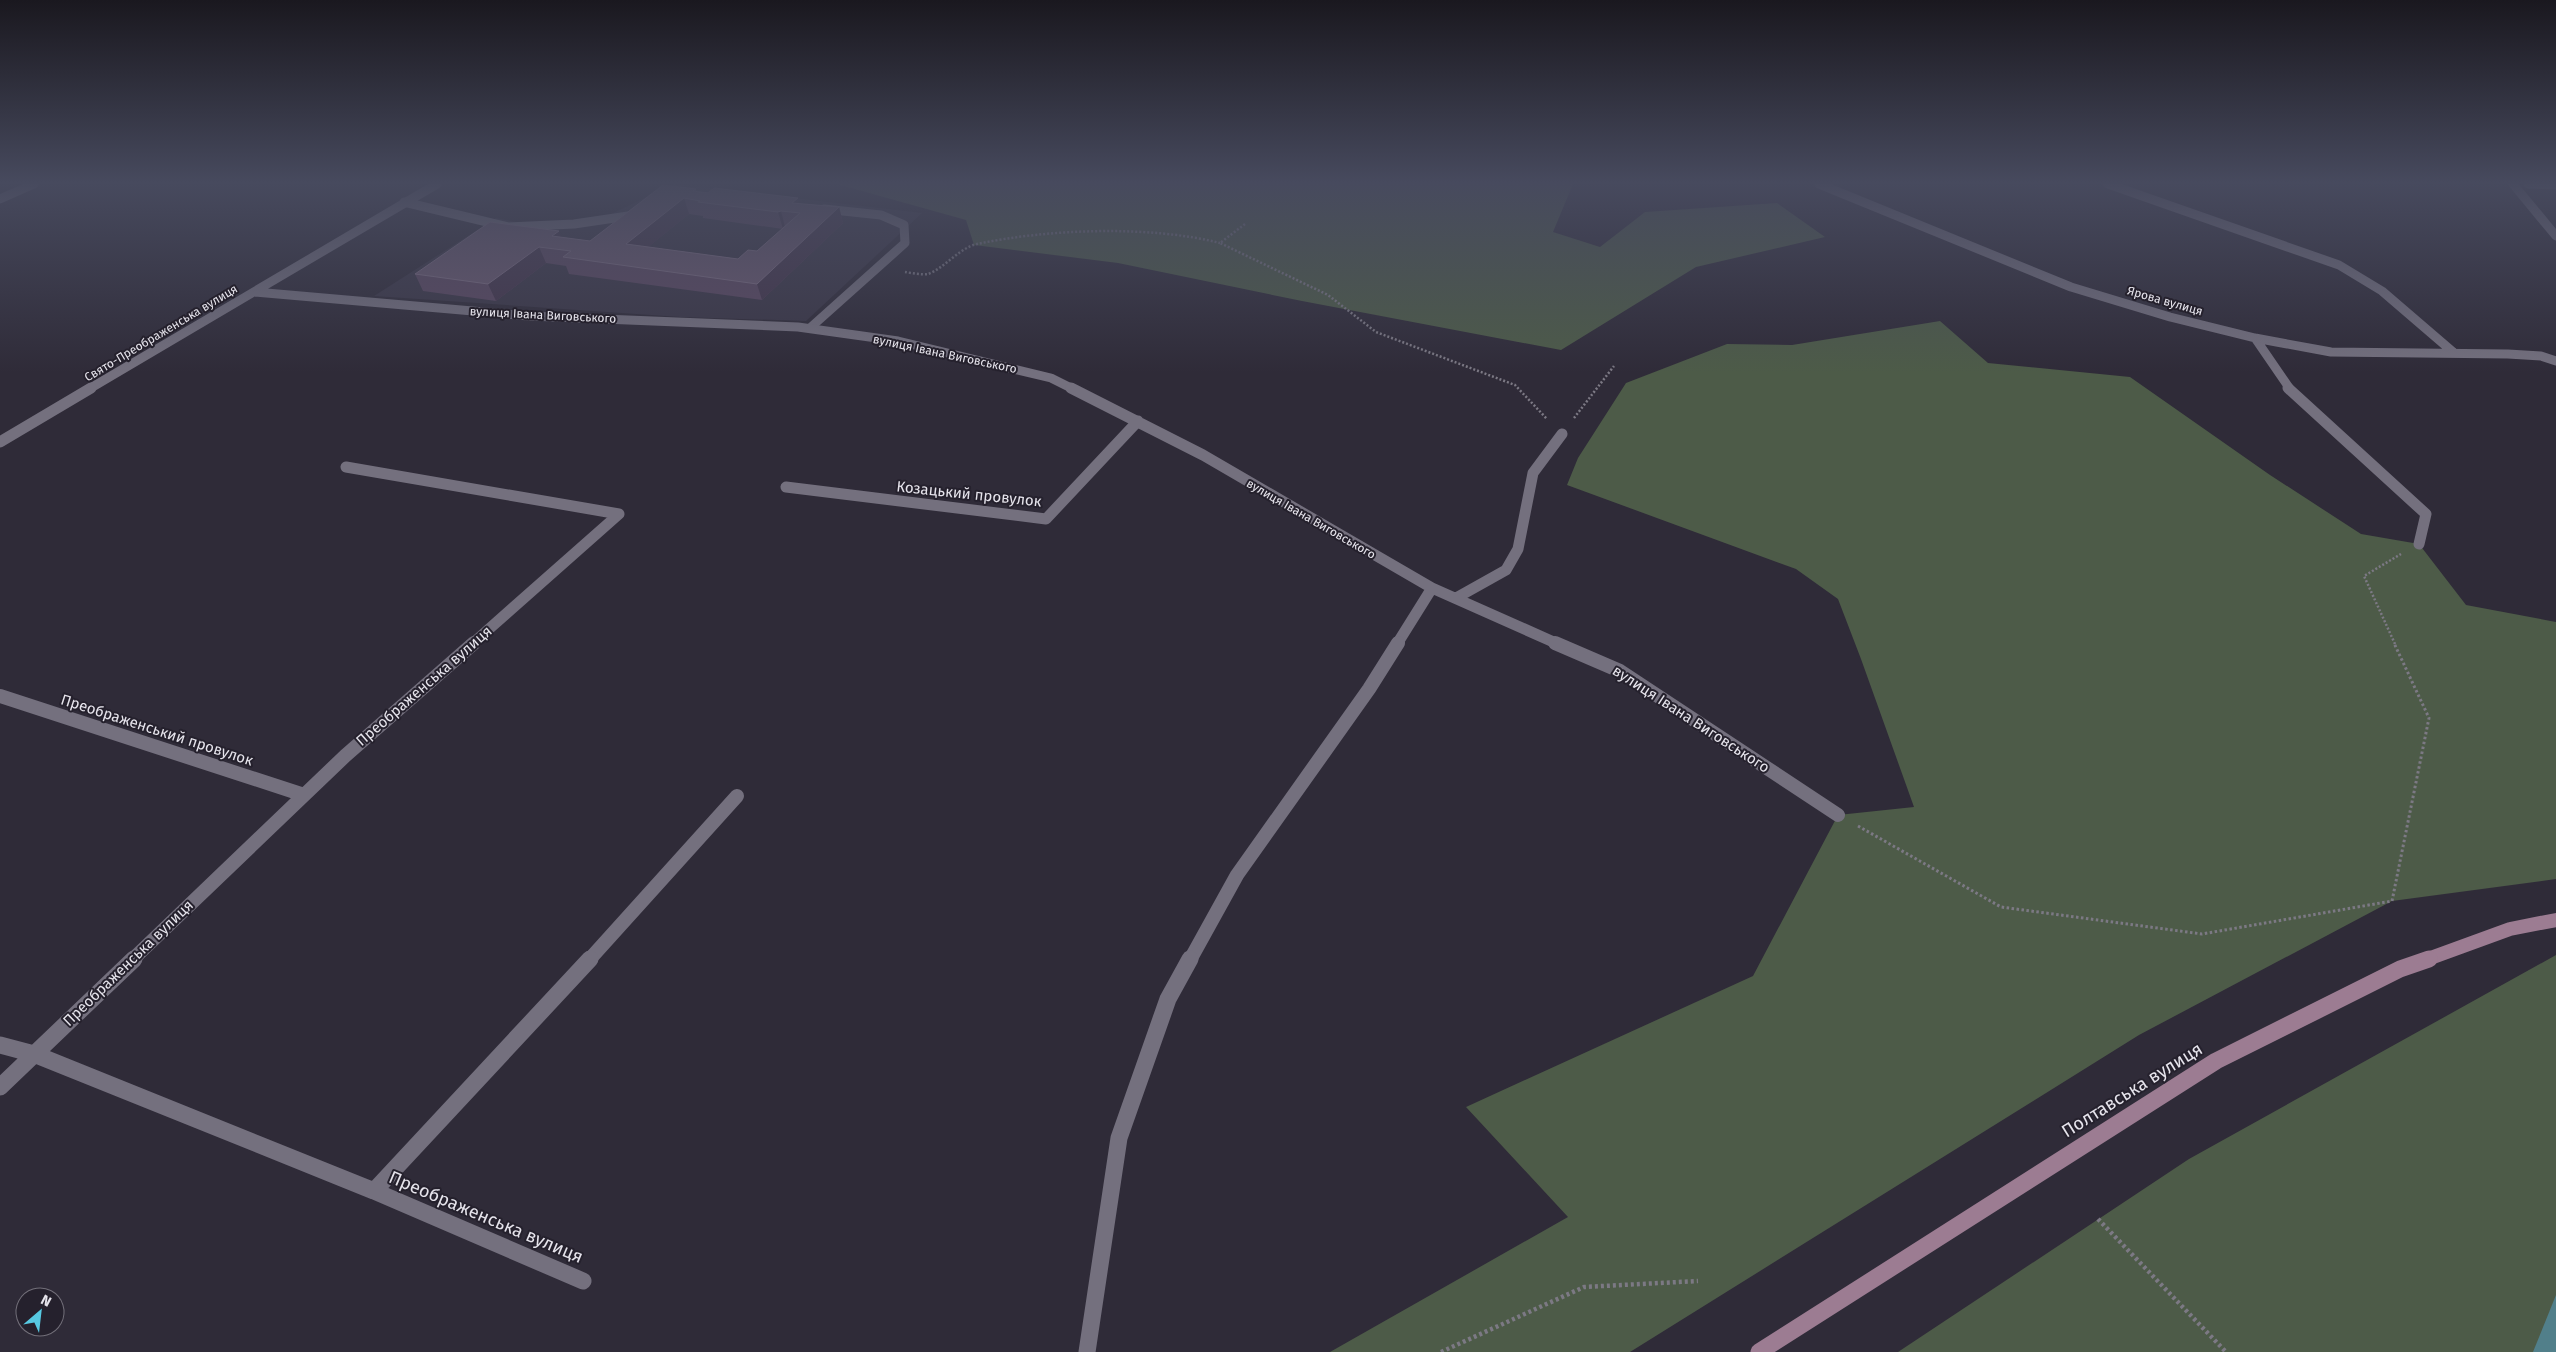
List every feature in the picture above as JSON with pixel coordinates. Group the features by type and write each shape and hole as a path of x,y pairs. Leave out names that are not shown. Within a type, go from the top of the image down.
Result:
{"main road":[{"name":"Полтавська вулиця","path":"1759,1352 2216,1061 2400,969 2510,929 2556,920"}],"street":[{"name":"Свято-Преображенська вулиця","path":"0,442 329,247"},
{"path":"810,328 900,247"},
{"name":"Ярова вулиця","path":"1969,247 2071,287 2170,317 2254,338 2331,352 2453,352 2541,356"},
{"path":"2288,247 2339,265 2382,291 2453,352"},
{"name":"вулиця Івана Виговського","path":"255,292 529,316 810,328 898,341 1051,378 1203,456 1432,588 1620,670 1838,815"},
{"path":"2254,338 2285,385 2426,514 2419,544"},
{"path":"2541,356 2556,352"},
{"path":"2541,356 2556,361"},
{"name":"Козацький провулок","path":"786,488 1046,519 1138,421"},
{"path":"1456,598 1506,570 1518,549 1533,473 1562,434"},
{"name":"Преображенська вулиця","path":"0,1086 345,756 619,514 346,467"},
{"path":"1087,1352 1119,1138 1168,999 1237,874 1369,689 1432,588"},
{"name":"Преображенський провулок","path":"0,696 304,795"},
{"name":"Преображенська вулиця","path":"374,1191 615,932 737,796"},
{"path":"0,1045 34,1054"},
{"name":"Преображенська вулиця","path":"34,1054 374,1191 583,1281"}],"path":[{"path":"877,268 927,274 971,247"},
{"path":"1229,247 1328,295 1376,332 1515,385 1562,434 1614,366"},
{"path":"1838,815 2001,907 2202,934 2392,901 2428,718 2364,576 2419,544"},
{"path":"2098,1219 2226,1352"},
{"path":"1441,1352 1584,1287 1698,1281"}],"shaded area":[{"path":"450,247 885,247 806,321 680,317 374,296"}],"green space":[{"path":"991,247 1782,247 1696,267 1561,350 1302,301 1118,263"},
{"path":"1940,321 1988,363 2130,377 2270,475 2361,534 2419,544 2466,605 2556,622 2556,879 2392,901 2139,1035 1630,1352 1330,1352 1568,1217 1466,1107 1753,976 1838,815 1914,807 1838,599 1796,569 1567,485 1578,458 1626,383 1727,344 1792,345"},
{"path":"2556,955 2556,1352 1898,1352 2189,1159"}],"water":[{"path":"2556,1295 2556,1352 2533,1352"}],"building":[{"path":"454,247 539,247 488,284 415,274"},
{"path":"540,247 649,247 738,259 748,250 757,251 761,247 796,247 757,284 563,257 571,251"}]}
